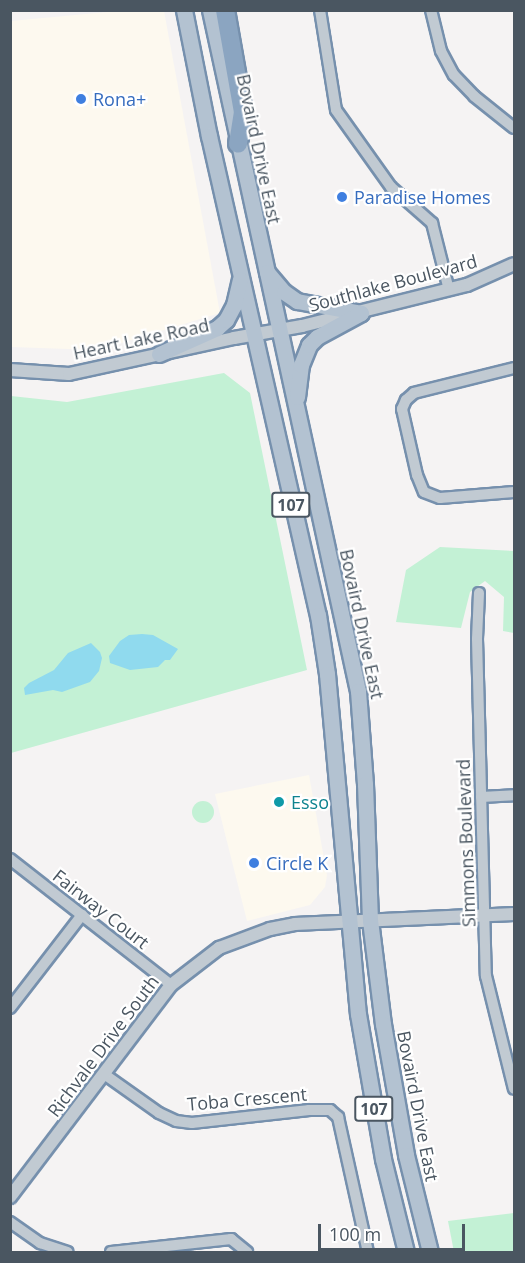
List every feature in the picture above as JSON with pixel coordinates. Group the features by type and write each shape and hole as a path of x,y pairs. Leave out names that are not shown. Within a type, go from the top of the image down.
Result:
{"highway":[{"path":"225,10 243,112 238,144"}],"main road":[{"name":"107","path":"184,10 321,634 334,746 348,921 367,1071 383,1159 406,1252"},
{"name":"Bovaird Drive East","path":"210,10 264,269 358,691 365,784 370,920 383,1024 405,1155 430,1252"},
{"path":"264,269 284,292 297,301 361,313"},
{"path":"159,354 217,328 226,320 234,305 241,277"},
{"path":"295,409 300,365 309,345 317,337 361,313"}],"street":[{"path":"320,10 336,110 391,187 432,223 449,290"},
{"path":"431,10 441,51 454,75 474,96 514,128"},
{"name":"Southlake Boulevard","path":"278,330 361,313 449,290 484,279 514,264"},
{"name":"Heart Lake Road","path":"10,370 69,374 278,330"},
{"path":"514,368 414,393 406,400 402,409 417,475 424,492 440,498 514,492"},
{"name":"Simmons Boulevard","path":"479,592 477,639 486,976 512,1068 514,1089"},
{"path":"481,797 514,795"},
{"name":"Fairway Court","path":"10,859 171,985"},
{"name":"Richvale Drive South","path":"10,1197 171,985 200,961 239,939 270,928 296,924 514,914"},
{"path":"10,1008 82,915"},
{"name":"Toba Crescent","path":"104,1074 159,1113 176,1121 192,1123 309,1110 330,1110 338,1116 368,1252"},
{"path":"10,1222 40,1243 68,1252"},
{"path":"111,1252 231,1239 247,1252"}],"shaded area":[{"path":"118,11 164,11 220,313 98,350 11,347 11,21"},
{"path":"309,775 327,875 325,887 310,905 247,921 215,794"}],"green space":[{"path":"224,373 250,393 307,670 11,753 11,396 67,402"},
{"path":"440,547 514,551 514,633 503,631 504,597 485,581 470,592 461,628 396,622 406,570"},
{"path":"203,801 211,804 214,812 211,820 203,823 195,820 192,812 195,804"},
{"path":"514,1213 514,1252 454,1252 448,1221"}],"water":[{"path":"129,635 153,635 178,649 170,660 165,660 158,667 130,670 110,663 109,656 120,641"},
{"path":"91,643 100,652 102,658 99,671 90,682 62,692 53,690 25,695 24,688 29,683 54,670 68,653"}],"place":[{"name":"Rona+","path":"81,99"},
{"name":"Paradise Homes","path":"342,197"},
{"name":"Esso","path":"279,802"},
{"name":"Circle K","path":"254,863"}]}
